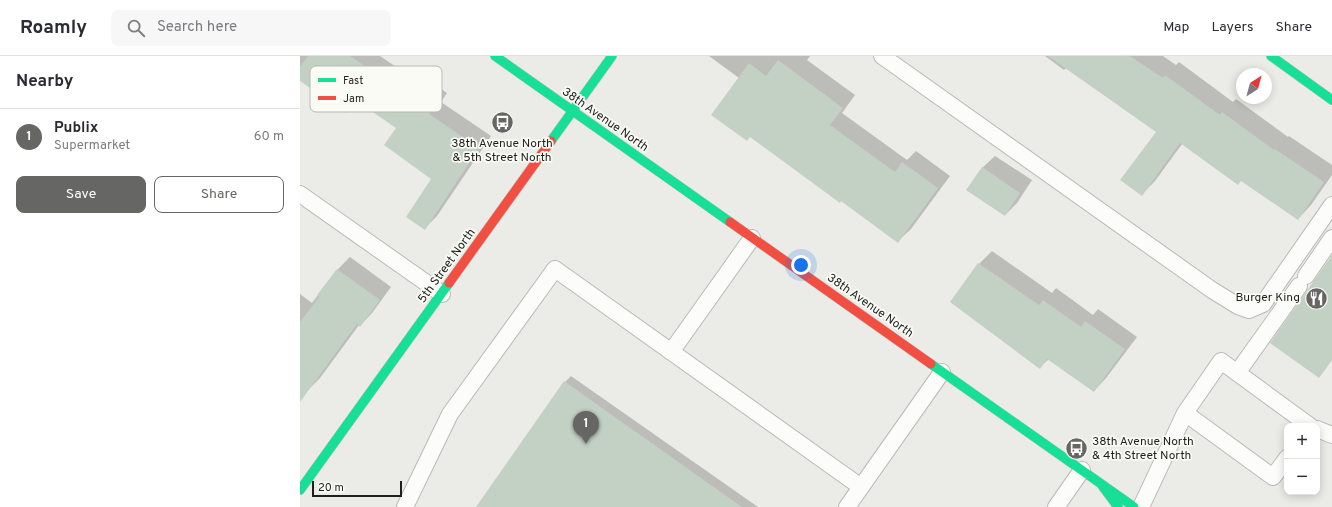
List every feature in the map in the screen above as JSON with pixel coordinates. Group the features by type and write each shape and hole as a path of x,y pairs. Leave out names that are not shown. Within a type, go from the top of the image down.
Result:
{"main road":[{"name":"38th Avenue North","path":"495,56 1134,507"},
{"name":"5th Street North","path":"300,490 612,56"},
{"path":"1271,56 1332,100"},
{"path":"1102,484 1118,507"}],"lane":[{"path":"882,56 1212,290 1238,306 1249,310 1263,304 1332,205"},
{"path":"300,194 442,294"},
{"path":"671,352 752,238"},
{"path":"1237,373 1332,238"},
{"path":"405,507 450,414 555,269 861,487"},
{"path":"1141,507 1185,413 1221,361 1306,423"},
{"path":"847,507 942,372"},
{"path":"1185,413 1273,477 1286,459"},
{"path":"1320,430 1332,435"},
{"path":"1056,507 1082,470"}],"building":[{"path":"308,56 350,56 365,66 310,66 310,88 300,81 300,67"},
{"path":"1048,56 1130,56 1163,78 1165,75 1220,115 1222,112 1274,150 1275,149 1324,182 1298,220 1241,181 1238,185 1180,143 1142,196 1120,180 1156,132"},
{"path":"778,60 843,108 830,125 895,172 902,162 938,188 898,243 841,201 840,203 750,137 747,141 711,115 749,63 766,76"},
{"path":"373,112 430,112 429,114 479,148 425,230 406,217 431,179 384,145 396,128"},
{"path":"982,167 1020,193 1005,216 966,190"},
{"name":"Burger King","path":"1332,255 1332,360 1319,378 1270,343"},
{"path":"978,263 1039,305 1043,300 1081,327 1085,321 1125,349 1094,392 1047,359 1040,369 950,302"},
{"path":"337,269 380,300 360,327 357,324 300,402 300,322 319,297 317,295"},
{"path":"564,381 742,507 476,507"}],"traffic: fast":[{"path":"495,56 730,222"},
{"path":"551,141 612,56"},
{"path":"1271,56 1332,100"},
{"path":"300,490 449,283"},
{"path":"931,364 1134,507"},
{"path":"1101,484 1118,507"}],"traffic: jam":[{"path":"449,283 551,141"},
{"path":"730,222 931,364"}],"place":[{"name":"38th Avenue North & 5th Street North","path":"502,123"},
{"name":"Burger King","path":"1316,298"},
{"name":"Publix","path":"586,444"},
{"name":"38th Avenue North & 4th Street North","path":"1076,449"}]}
